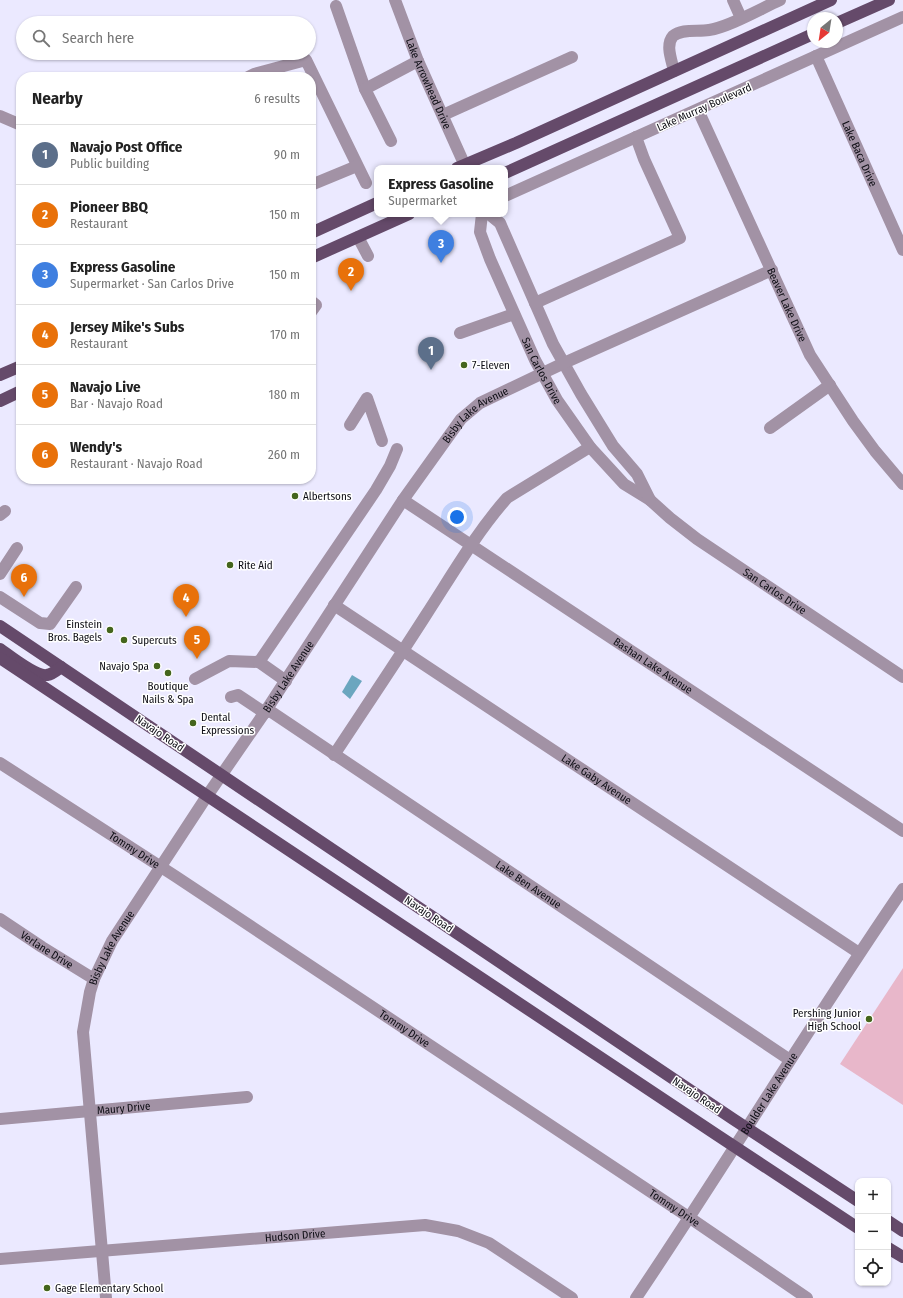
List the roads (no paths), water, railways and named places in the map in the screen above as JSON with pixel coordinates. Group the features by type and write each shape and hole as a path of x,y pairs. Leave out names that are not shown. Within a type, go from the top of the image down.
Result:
{"main road":[{"path":"467,165 831,0"},
{"path":"843,20 889,0"},
{"name":"Lake Murray Boulevard","path":"508,172 807,37"},
{"path":"316,231 374,204"},
{"path":"316,256 402,217"},
{"path":"0,375 16,368"},
{"path":"0,401 16,393"},
{"name":"Navajo Road","path":"0,626 855,1200"},
{"path":"0,649 38,674 47,676 61,667"},
{"name":"Navajo Road","path":"0,658 855,1226"},
{"path":"891,1223 903,1231"},
{"path":"891,1250 903,1257"}],"street":[{"name":"Lake Arrowhead Drive","path":"395,0 418,61 443,116 462,165"},
{"path":"733,0 741,18"},
{"path":"674,71 669,49 673,36 678,32 709,30 721,27 780,0"},
{"path":"336,6 365,89 391,141"},
{"name":"Lake Murray Boulevard","path":"508,195 903,17"},
{"name":"Lake Baca Drive","path":"816,56 903,250"},
{"path":"443,116 572,57"},
{"path":"261,72 306,60 312,72"},
{"path":"365,89 418,61"},
{"path":"316,81 366,183"},
{"name":"Beaver Lake Drive","path":"698,110 810,355 853,421 875,451 903,484"},
{"path":"0,116 16,123"},
{"path":"535,303 680,238 644,160 636,137"},
{"path":"316,183 357,166"},
{"name":"San Carlos Drive","path":"482,217 480,232 514,314 542,373 557,400 590,447 624,484 650,500 670,518 698,539 903,677"},
{"name":"San Carlos Drive","path":"493,217 500,223 553,344 581,394 613,446 637,474 650,500"},
{"path":"358,237 368,256"},
{"name":"Bisby Lake Avenue","path":"106,1298 83,1032 90,992 94,979 112,941 160,866 286,681 403,500 461,419 480,403 542,373 772,270"},
{"path":"460,333 514,314"},
{"path":"770,428 830,385"},
{"path":"350,425 367,398 382,441"},
{"path":"334,755 472,545 507,498 590,447"},
{"path":"259,662 376,490 390,466 397,449"},
{"name":"Bashan Lake Avenue","path":"403,500 903,831"},
{"path":"0,574 17,548"},
{"path":"0,597 40,623 50,624 76,587"},
{"name":"Lake Gaby Avenue","path":"334,605 859,952"},
{"path":"195,679 229,661 259,662 286,681"},
{"name":"Lake Ben Avenue","path":"231,697 238,695 266,711 334,755 790,1060"},
{"name":"Tommy Drive","path":"0,763 160,866 690,1218 807,1298"},
{"name":"Boulder Lake Avenue","path":"636,1298 690,1218 859,952 903,889"},
{"name":"Verlane Drive","path":"0,919 94,979"},
{"name":"Maury Drive","path":"0,1120 247,1097"},
{"name":"Hudson Drive","path":"0,1259 425,1225 458,1231 489,1243 572,1298"}],"water":[{"path":"352,675 362,681 350,699 342,692"}],"place":[{"name":"Express Gasoline","path":"441,263"},
{"name":"Pioneer BBQ","path":"351,291"},
{"name":"7-Eleven","path":"464,365"},
{"name":"Navajo Post Office","path":"431,370"},
{"name":"Albertsons","path":"295,496"},
{"name":"Rite Aid","path":"230,565"},
{"name":"Wendy's","path":"24,597"},
{"name":"Jersey Mike's Subs","path":"186,617"},
{"name":"Einstein Bros. Bagels","path":"110,630"},
{"name":"Supercuts","path":"124,640"},
{"name":"Navajo Live","path":"197,659"},
{"name":"Navajo Spa","path":"157,666"},
{"name":"Boutique Nails & Spa","path":"168,673"},
{"name":"Dental Expressions","path":"193,723"},
{"name":"Pershing Junior High School","path":"869,1019"},
{"name":"Gage Elementary School","path":"47,1288"}]}
